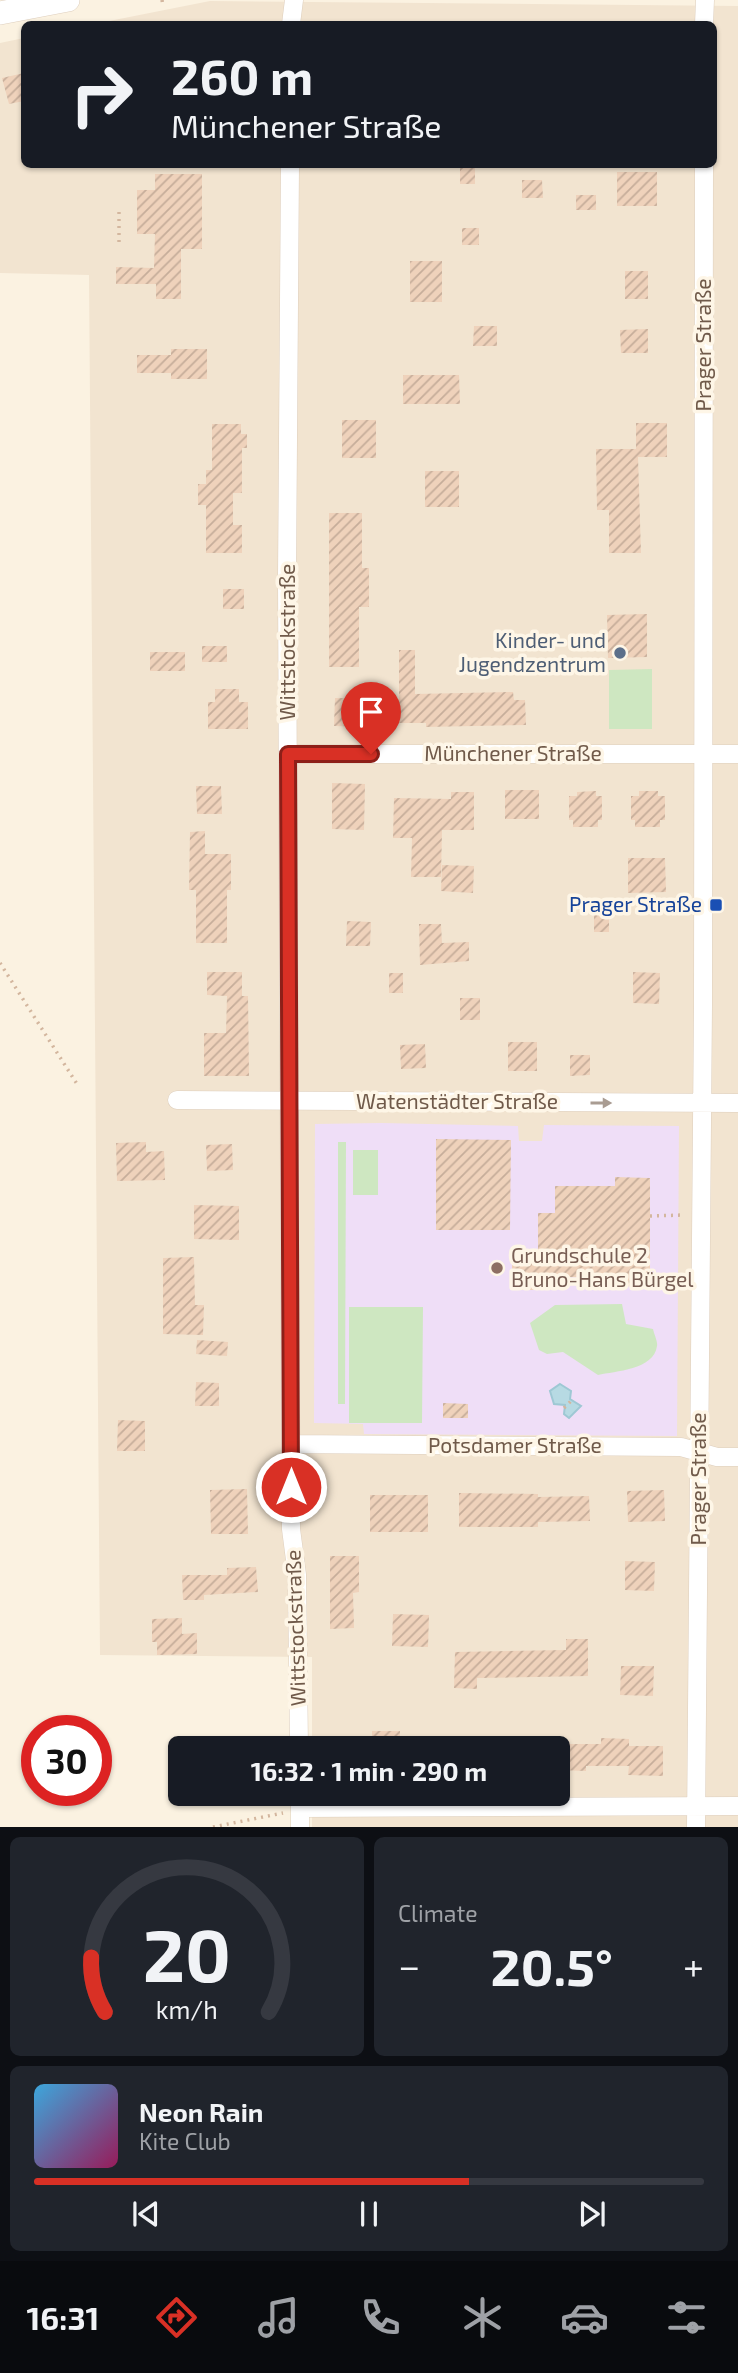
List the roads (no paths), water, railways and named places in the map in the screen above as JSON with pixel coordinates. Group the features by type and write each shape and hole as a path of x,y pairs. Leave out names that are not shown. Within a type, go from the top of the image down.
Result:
{"street":[{"path":"0,13 68,0"},
{"path":"291,21 294,0"},
{"path":"705,0 705,21"},
{"name":"Wittstockstraße","path":"290,168 288,1101 291,1529 297,1575 299,1736"},
{"name":"Prager Straße","path":"696,1827 704,168"},
{"name":"Münchener Straße","path":"288,754 738,754"},
{"name":"Watenstädter Straße","path":"177,1100 738,1103"},
{"name":"Potsdamer Straße","path":"291,1444 681,1447 718,1457 738,1457"},
{"path":"570,1804 738,1806"},
{"path":"300,1806 300,1827"}],"water":[{"path":"560,1384 571,1391 570,1399 581,1406 569,1418 564,1414 565,1405 554,1404 550,1391"}],"place":[{"name":"Kinder- und Jugendzentrum","path":"620,653"},
{"name":"Prager Straße","path":"716,905"},
{"name":"Grundschule 2 Bruno-Hans Bürgel","path":"497,1268"}]}
